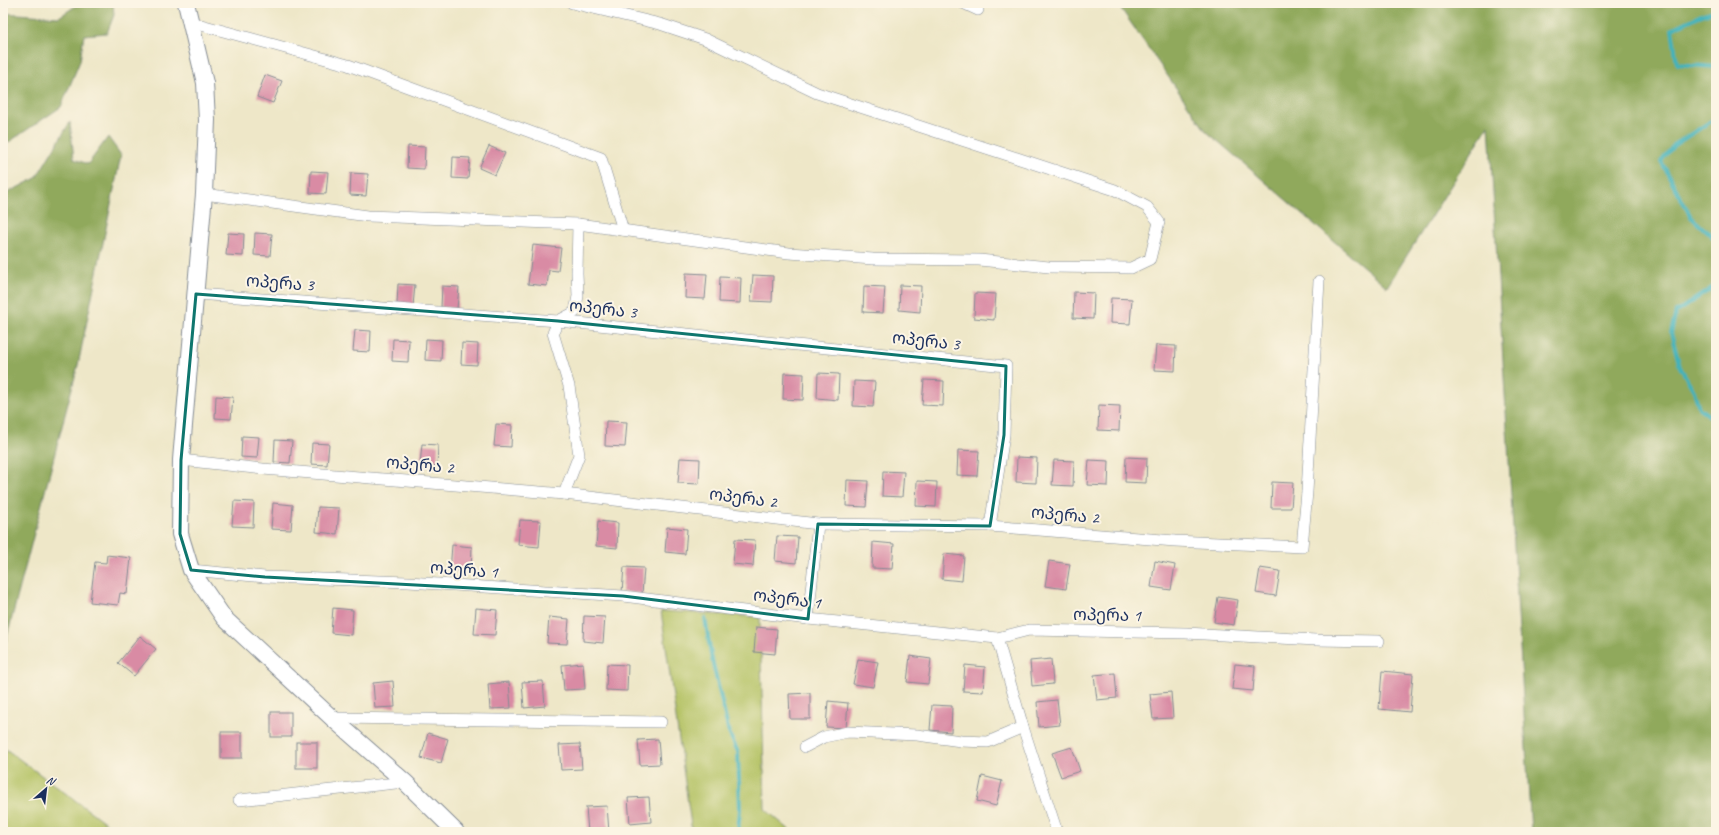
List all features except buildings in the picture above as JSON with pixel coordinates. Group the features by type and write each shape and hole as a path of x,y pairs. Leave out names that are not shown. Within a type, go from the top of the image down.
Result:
{"street":[{"path":"186,3 205,83 207,120 204,194 181,460 180,534 191,570 224,618 404,782 456,832"},
{"path":"204,194 368,216 578,224 789,253 873,259 980,260 1049,267 1131,268 1150,258 1158,222 1147,207 1115,190 817,93 705,39 660,24 572,3"},
{"path":"963,3 978,10"},
{"path":"190,22 348,65 601,158 623,230"},
{"path":"564,494 578,455 569,386 553,333 558,321 575,312 578,296 578,224"},
{"name":"ოპერა 2","path":"181,460 264,469 564,494 818,524 990,526 1175,542 1302,547 1307,492 1319,281"},
{"name":"ოპერა 3","path":"196,294 558,321 1006,366 1004,435 990,526"},
{"path":"808,619 818,524"},
{"name":"ოპერა 1","path":"191,570 265,577 408,582 623,596 808,619 997,638 1029,630 1379,641"},
{"path":"997,638 1023,727 1057,832"},
{"path":"332,718 661,722"},
{"path":"805,746 824,737 848,732 917,735 961,741 988,742 1023,727"},
{"path":"239,800 404,782"}],"highlighted area":[{"path":"196,294 558,321 1006,366 1004,435 990,526 818,524 808,619 623,596 265,577 191,570 180,534 181,460"}],"green space":[{"path":"80,3 113,3 114,15 107,33 84,35 80,61 61,107 3,146 3,13 59,17"},
{"path":"1117,3 1716,3 1716,832 1531,832 1489,125 1387,287 1206,131"},
{"path":"70,122 74,159 88,164 108,137 121,155 78,365 3,652 3,195 36,178"},
{"path":"661,611 760,617 765,809 792,832 692,832"},
{"path":"3,747 118,832 3,832"}],"waterway":[{"path":"1716,10 1699,16 1672,29 1677,64 1716,67"},
{"path":"1716,118 1674,145 1661,161 1691,217 1716,240"},
{"path":"1716,281 1715,286 1676,312 1671,333 1680,367 1694,391 1699,408 1716,421"},
{"path":"705,618 711,655 729,733 738,752 740,809 738,832"}]}
